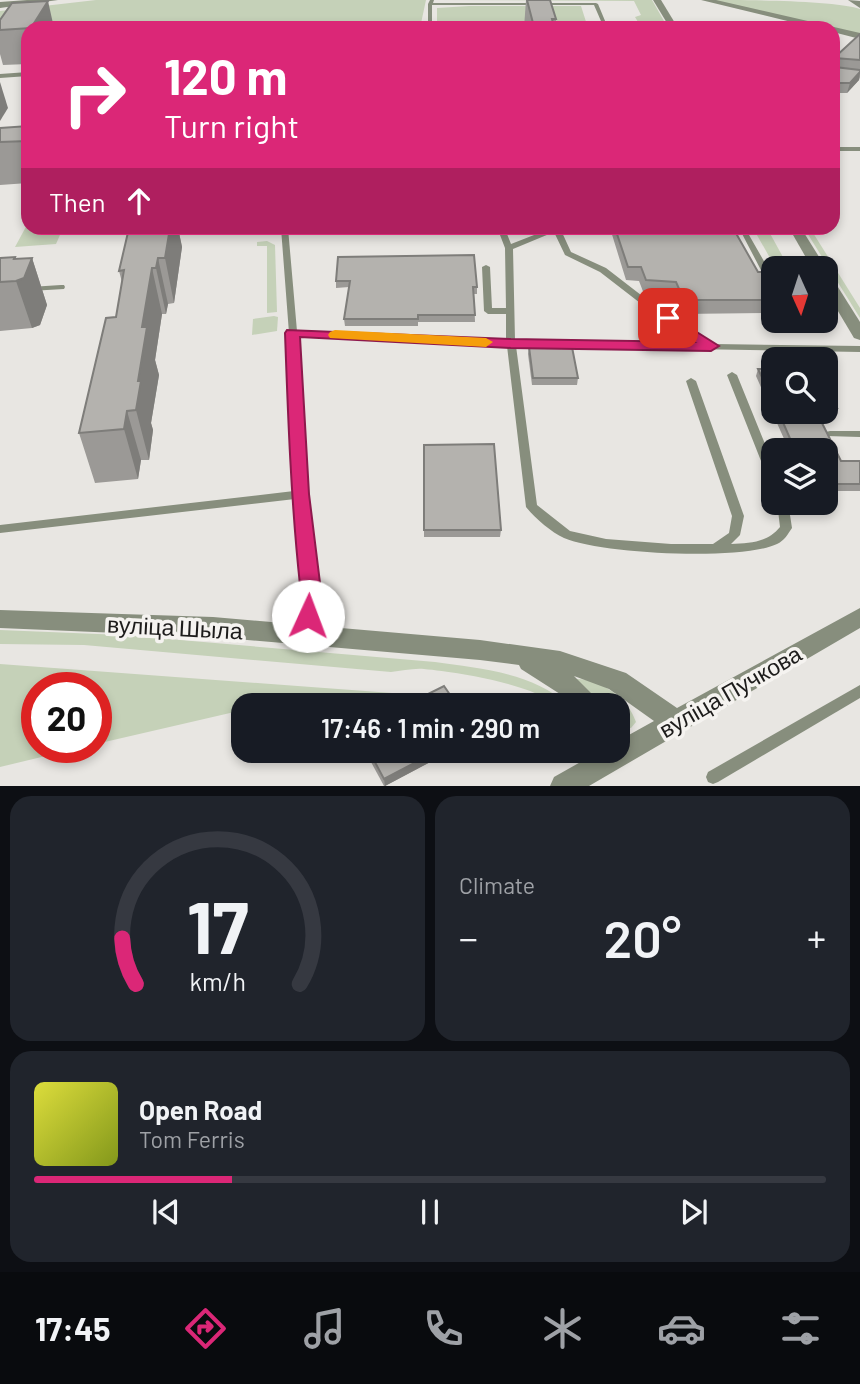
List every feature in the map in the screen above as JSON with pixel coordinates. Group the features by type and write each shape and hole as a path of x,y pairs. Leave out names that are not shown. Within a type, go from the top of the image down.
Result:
{"street":[{"path":"0,5 54,0"},
{"path":"657,0 670,21"},
{"path":"705,0 797,21"},
{"path":"852,0 860,5"},
{"path":"840,31 860,36"},
{"path":"799,235 812,256"},
{"path":"838,299 860,335"},
{"name":"вуліца Пучкова","path":"630,744 676,722 860,617"},
{"name":"вуліца Шыла","path":"0,620 213,627 480,650 560,661 617,681 676,722"},
{"name":"вуліца Шыла","path":"516,656 569,686 575,693"},
{"name":"вуліца Пучкова","path":"563,786 598,763"}],"lane":[{"path":"430,21 431,2 596,4 603,21"},
{"path":"0,76 21,74"},
{"path":"840,149 860,149"},
{"path":"285,235 293,333 300,494 310,591 306,635"},
{"path":"503,235 509,248 511,344 532,507 567,535 642,548 715,549 748,547 774,541 786,528 784,515"},
{"path":"509,248 540,235"},
{"path":"560,235 568,253 603,270 647,304 711,346"},
{"path":"746,235 761,263"},
{"path":"486,267 488,311 510,311"},
{"path":"24,289 61,287"},
{"path":"293,333 511,344 860,349"},
{"path":"732,375 761,448"},
{"path":"691,381 738,516 734,536 715,549"},
{"path":"830,435 860,434"},
{"path":"0,529 300,494"},
{"path":"713,777 860,691"}],"green space":[{"path":"96,0 426,0 422,21 21,21 21,29 0,30 0,11"},
{"path":"436,0 652,0 664,21 637,21 635,17 641,15 634,1"},
{"path":"709,0 788,1 847,6 860,9 860,34 840,29 840,21 802,21"},
{"path":"581,6 586,21 437,21 437,8"},
{"path":"22,235 60,235 56,244 15,247"},
{"path":"757,235 771,235 782,256 769,256"},
{"path":"808,235 814,235 828,256 821,256"},
{"path":"267,241 275,245 277,312 267,313 267,246 257,246 257,242"},
{"path":"838,273 860,308 860,318 838,283"},
{"path":"278,317 277,331 252,335 253,319"},
{"path":"0,630 122,635 435,662 505,674 538,685 551,693 534,693 474,676 416,669 391,672 84,645 0,644"},
{"path":"0,664 108,672 21,672 21,762 0,767"},
{"path":"112,672 392,693 231,693 231,713 112,740"},
{"path":"577,679 596,683 614,693 581,693 577,689"},
{"path":"630,711 636,722 630,728"}],"building":[{"path":"527,0 550,0 556,19 532,21"},
{"path":"48,1 35,21 21,21 21,29 0,30 0,20 12,3"},
{"path":"860,34 860,60 840,58 840,52"},
{"path":"840,68 860,70 850,83 840,83"},
{"path":"21,126 21,141 0,142 0,128"},
{"path":"127,235 169,235 165,258 158,258 156,268 152,268 142,327 147,327 136,410 127,411 124,429 79,433 106,318 116,317 124,270 119,271"},
{"path":"617,235 737,235 758,272 761,272 761,300 684,300 676,282 646,280 641,267 628,267"},
{"path":"474,255 477,287 473,287 475,315 418,315 418,319 344,319 350,281 336,281 338,257"},
{"path":"15,257 14,259 32,258 24,278 0,282 0,258"},
{"path":"529,347 572,347 578,378 533,378"},
{"path":"784,424 822,424 830,438 790,438"},
{"path":"494,444 501,530 424,530 424,445"},
{"path":"838,455 841,461 860,461 860,484 838,484"},
{"path":"444,686 449,693 430,693"},
{"path":"375,763 414,763 384,779"}],"slow traffic":[{"path":"335,335 486,342"}],"route":[{"path":"308,616 310,591 300,494 293,333 511,344 711,346 668,318"}]}
